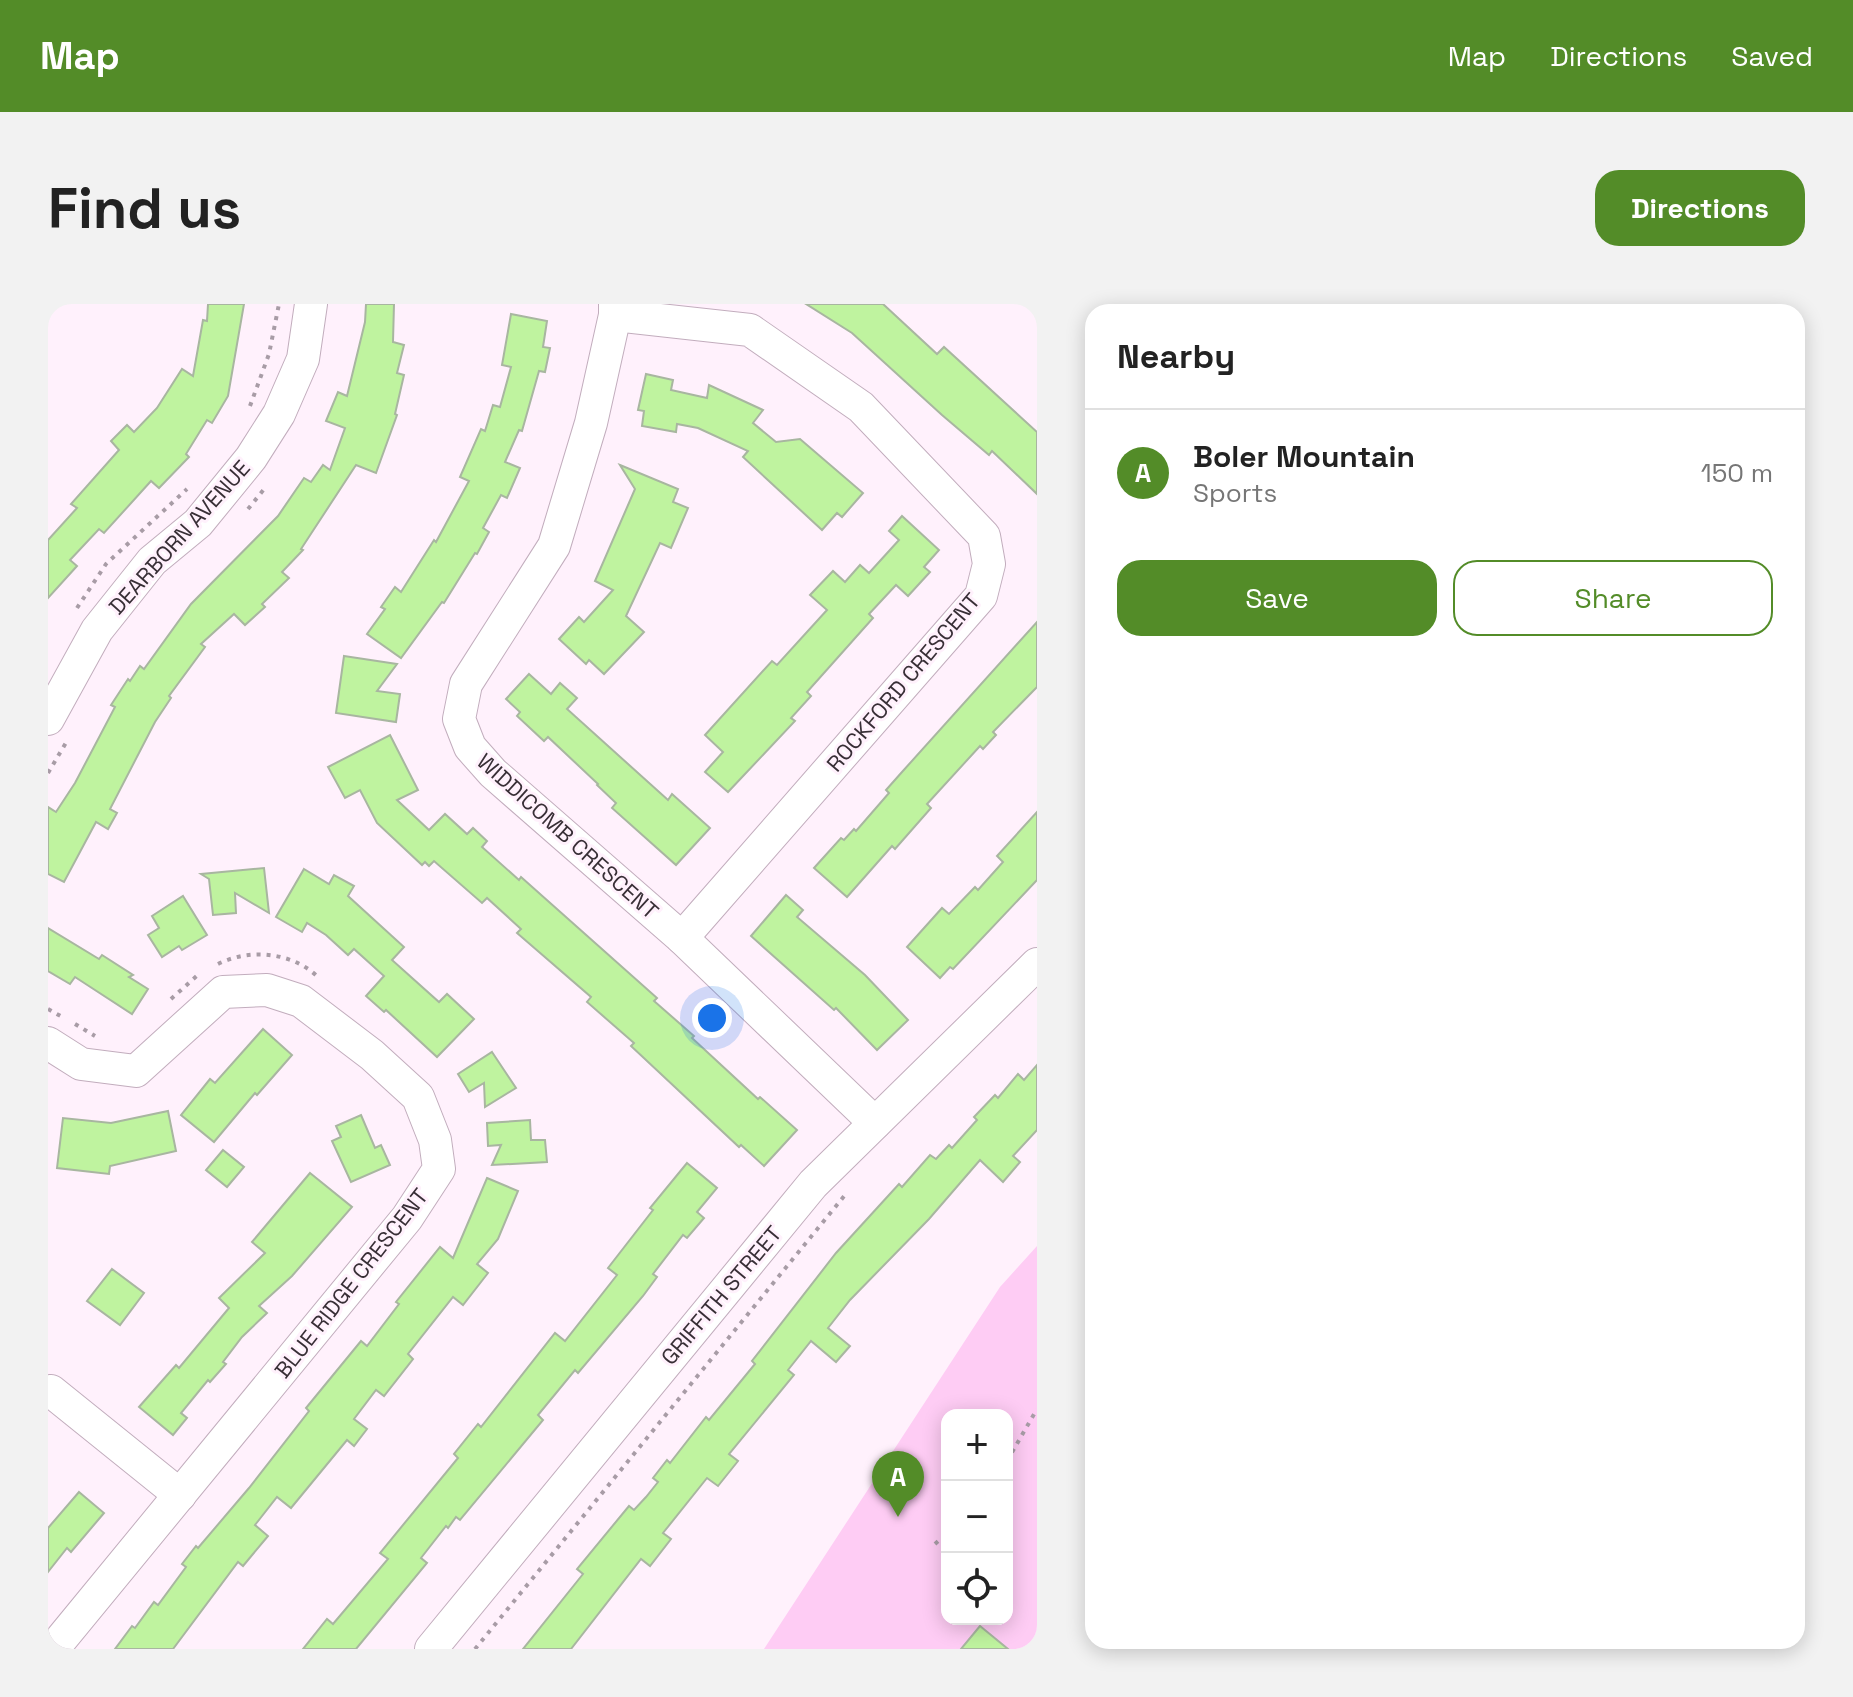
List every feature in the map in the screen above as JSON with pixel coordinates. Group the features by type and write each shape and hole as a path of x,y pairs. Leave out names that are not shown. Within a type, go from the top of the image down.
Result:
{"street":[{"name":"DEARBORN AVENUE","path":"48,719 97,630 152,561 198,523 251,458 279,414 303,359 311,304"},
{"name":"WIDDICOMB CRESCENT","path":"615,309 591,423 554,546 466,684 459,719 470,747 493,773 682,938 875,1123"},
{"name":"ROCKFORD CRESCENT","path":"615,309 750,330 861,407 984,536 989,564 981,596 682,938"},
{"name":"GRIFFITH STREET","path":"431,1649 813,1184 1037,964"},
{"name":"BLUE RIDGE CRESCENT","path":"48,1043 81,1064 136,1071 223,992 267,990 301,1001 372,1055 418,1097 435,1140 439,1169 407,1218 53,1649"},
{"path":"51,1391 180,1495"}],"path":[{"path":"246,416 269,354 279,304"},
{"path":"73,614 106,564 195,482"},
{"path":"217,965 227,959 254,953 280,956 313,972 324,983"},
{"path":"168,1004 195,976 206,970"},
{"path":"48,1009 96,1037"},
{"path":"475,1649 848,1192"},
{"path":"1013,1451 1037,1409"},
{"path":"935,1544 941,1538"}],"shaded area":[{"path":"1037,1246 1037,1649 764,1649 1000,1287"}],"building":[{"path":"208,304 244,304 228,396 212,423 207,420 186,454 189,457 159,488 151,481 104,533 99,529 70,560 77,566 48,598 48,540 77,508 71,504 119,450 111,441 127,425 134,432 157,408 182,369 193,376 203,320 207,321"},
{"path":"366,304 394,304 393,342 404,345 397,373 404,375 397,415 376,473 356,465 303,550 282,572 289,578 262,604 265,607 245,625 234,614 201,644 205,647 169,696 171,698 155,722 110,809 117,813 108,829 96,822 64,882 48,874 48,807 56,812 75,783 115,707 111,705 128,679 130,681 140,666 144,669 191,604 278,516 304,478 311,482 323,465 330,470 345,428 326,421 338,392 347,396 365,322"},
{"path":"806,304 883,304 937,354 944,347 1037,432 1037,494 992,451 989,455 852,333"},
{"path":"511,314 547,321 543,347 550,348 545,372 539,371 522,431 519,430 505,462 520,468 507,498 501,495 483,528 489,532 477,554 401,658 367,634 385,609 381,607 395,587 401,592 434,540 436,542 469,481 460,477 481,429 485,431 493,405 500,407 511,367 502,365"},
{"path":"646,374 673,380 671,390 707,398 709,385 763,410 753,423 776,442 800,439 863,493 842,517 837,513 822,530 743,457 748,451 698,428 677,424 676,432 642,426 644,411 638,410"},
{"path":"620,465 678,489 673,502 688,508 671,548 660,543 626,616 644,632 604,674 589,660 586,664 559,639 579,617 584,622 613,590 595,581 635,489"},
{"path":"902,516 939,550 924,567 930,572 908,596 896,585 869,614 873,618 807,692 811,696 791,718 795,721 728,792 705,772 723,752 705,735 772,661 777,665 827,610 810,595 833,571 845,582 860,565 869,573 899,540 889,531"},
{"path":"1037,622 1037,687 993,732 996,735 983,749 980,746 927,804 931,808 895,849 892,846 847,897 814,868 841,838 844,840 854,829 856,831 889,793 886,790"},
{"path":"344,656 397,664 377,691 400,694 396,722 336,713"},
{"path":"529,674 551,694 560,683 577,698 567,709 668,800 672,794 710,828 676,865 612,808 616,803 548,737 544,741 517,716 520,712 506,699"},
{"path":"390,735 418,790 397,800 429,830 445,814 467,834 473,828 487,841 482,847 519,880 521,877 657,998 654,1001 694,1036 692,1038 797,1130 764,1166 741,1145 739,1147 631,1046 634,1043 587,1002 591,997 517,933 521,929 487,898 482,903 434,861 429,866 425,862 422,865 377,823 360,790 345,798 328,767"},
{"path":"1037,812 1037,880 953,969 950,967 940,978 907,947 942,908 949,914 975,887 978,890 1003,862 997,856"},
{"path":"264,868 269,913 235,893 236,913 213,915 209,879 201,874"},
{"path":"304,869 329,884 334,875 354,886 348,896 404,947 392,960 439,1002 447,994 474,1019 437,1057 386,1010 384,1012 366,996 384,976 354,949 348,955 307,923 302,932 276,917"},
{"path":"786,895 803,910 797,917 865,975 908,1020 877,1050 836,1008 834,1010 751,936"},
{"path":"183,896 207,935 182,950 179,946 162,957 148,935 159,928 152,916"},
{"path":"48,928 99,959 102,955 148,989 132,1014 75,977 70,984 48,971"},
{"path":"263,1029 292,1055 214,1142 181,1115 210,1079 215,1083"},
{"path":"492,1052 516,1088 485,1107 484,1083 469,1092 458,1074"},
{"path":"1037,1065 1037,1130 1013,1156 1020,1162 1003,1182 980,1160 929,1219 850,1300 828,1328 850,1346 836,1362 811,1341 788,1370 794,1375 729,1454 738,1461 718,1486 707,1478 663,1533 671,1539 650,1566 641,1559 571,1649 523,1649 583,1574 577,1569 629,1506 634,1510 646,1497 658,1482 653,1478 667,1460 670,1463 706,1417 709,1420 755,1364 752,1361 836,1253 930,1155 936,1159 949,1145 952,1148 977,1120 974,1117 995,1095 998,1098 1018,1074 1024,1080"},
{"path":"168,1111 176,1151 110,1166 109,1174 57,1168 63,1118 111,1123"},
{"path":"361,1115 375,1148 381,1145 390,1165 351,1182 332,1141 341,1137 336,1126"},
{"path":"530,1120 531,1140 545,1140 547,1162 492,1165 501,1145 488,1146 487,1123"},
{"path":"223,1150 244,1167 227,1187 206,1170"},
{"path":"687,1163 717,1188 697,1212 704,1218 687,1238 683,1235 653,1274 657,1277 643,1296 538,1415 543,1420 460,1520 456,1517 448,1528 446,1526 421,1558 427,1563 356,1649 303,1649 327,1619 333,1624 388,1559 380,1553 458,1458 454,1454 478,1424 481,1427 555,1333 565,1341 617,1275 608,1268 653,1210 650,1208"},
{"path":"310,1173 352,1207 292,1276 259,1306 267,1313 242,1337 223,1362 226,1364 210,1382 208,1380 181,1413 187,1418 173,1435 139,1407 176,1365 179,1368 229,1308 219,1298 265,1253 252,1242"},
{"path":"487,1178 518,1191 498,1239 477,1264 488,1273 463,1305 453,1297 408,1354 413,1359 384,1396 376,1390 354,1419 367,1429 354,1446 347,1440 291,1508 277,1497 255,1525 268,1536 243,1566 238,1562 173,1649 115,1649 154,1602 158,1605 186,1567 182,1564 196,1546 198,1548 249,1488 309,1411 306,1408 361,1341 367,1346 399,1304 396,1302 440,1247 453,1258"},
{"path":"112,1269 144,1293 120,1325 87,1301"},
{"path":"79,1492 104,1513 71,1552 67,1548 48,1572 48,1528"},
{"path":"980,1626 1008,1649 961,1649"}],"place":[{"name":"Boler Mountain","path":"898,1517"}]}
